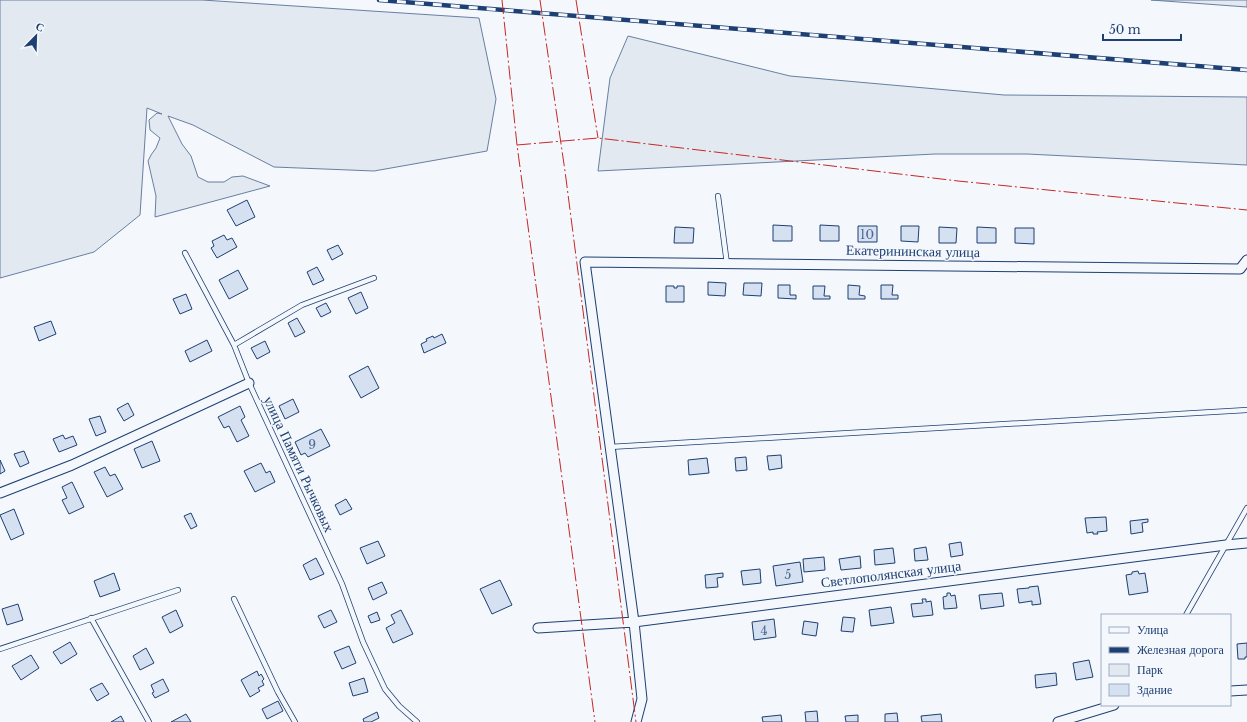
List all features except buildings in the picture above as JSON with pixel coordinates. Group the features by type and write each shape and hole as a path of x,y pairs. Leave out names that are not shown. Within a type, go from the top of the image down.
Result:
{"street":[{"name":"Екатерининская улица","path":"609,447 584,262 1240,269 1247,260"},
{"path":"0,493 72,465 249,383"},
{"path":"609,447 634,622 642,699 636,722"},
{"name":"Светлополянская улица","path":"538,628 634,622 1247,543"},
{"path":"1231,691 1247,690"},
{"path":"1058,722 1111,706"}],"lane":[{"path":"718,196 727,264"},
{"name":"улица Памяти Рычковых","path":"185,253 234,345 249,383 342,584 363,642 385,689 399,706 417,722"},
{"path":"234,345 302,305 374,278"},
{"path":"609,447 1247,410"},
{"path":"1187,614 1247,508"},
{"path":"0,649 178,590"},
{"path":"234,599 278,692 295,722"},
{"path":"91,618 149,722"}],"green space":[{"path":"0,0 202,0 479,18 496,99 487,151 374,171 274,167 193,125 168,116 182,144 191,156 198,177 208,182 224,182 232,177 243,176 270,186 155,217 156,196 148,161 160,138 150,130 149,120 157,113 162,114 147,108 140,215 94,252 0,278"},
{"path":"1151,0 1247,0 1247,7"},
{"path":"628,36 790,76 1004,95 1247,97 1247,165 1027,154 935,154 598,171 610,78"}],"railway":[{"path":"379,0 1247,70"}],"power":[{"path":"502,0 517,145 595,722"},
{"path":"540,0 565,171 636,722"},
{"path":"576,0 598,138"},
{"path":"517,145 598,138 958,181 1247,210"}]}
